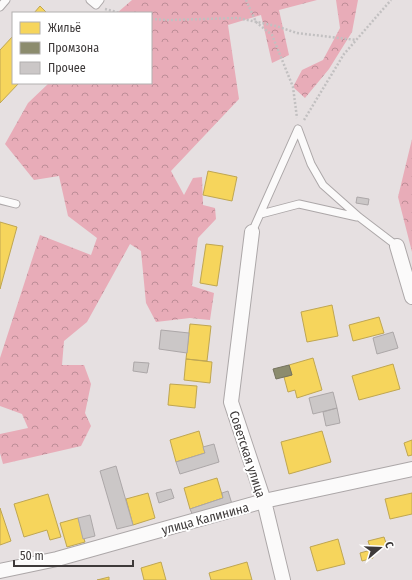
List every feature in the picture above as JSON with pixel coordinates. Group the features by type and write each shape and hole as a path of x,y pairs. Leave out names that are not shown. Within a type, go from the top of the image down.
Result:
{"street":[{"name":"Советская улица","path":"252,232 231,402 264,501 283,580"},
{"path":"397,246 412,297"},
{"name":"улица Калинина","path":"0,571 57,559 264,501 412,469"}],"lane":[{"path":"0,7 6,0"},
{"path":"90,0 96,5 100,0"},
{"path":"252,232 298,128"},
{"path":"298,128 311,164 323,185 359,217 397,246"},
{"path":"0,200 16,204"},
{"path":"261,214 299,204 359,217"}],"path":[{"path":"246,0 256,22 272,35 293,87 298,128"},
{"path":"298,128 344,54 392,0"},
{"path":"152,19 238,18 297,33 356,40"}],"green space":[{"path":"132,0 317,0 279,10 289,55 272,63 261,15 228,25 239,99 171,171 184,195 193,178 202,177 203,205 215,208 216,219 198,238 192,286 214,293 210,320 190,318 156,322 146,303 141,251 130,244 87,322 64,341 62,365 84,365 91,384 85,413 91,426 81,446 3,464 0,453 0,434 28,428 22,414 0,406 0,358 40,235 91,255 97,238 68,216 59,176 34,180 5,144 28,103 48,84 152,84 152,12 118,12"},
{"path":"336,0 358,0 352,32 329,69 305,98 293,87 302,70 323,60 340,28"},
{"path":"412,139 412,252 398,197"}],"building: Жильё":[{"path":"40,6 46,12 35,12"},
{"path":"12,37 12,84 18,84 0,103 0,50"},
{"path":"208,171 237,177 232,201 203,195"},
{"path":"0,222 17,227 0,289"},
{"path":"206,244 223,246 217,286 200,283"},
{"path":"332,305 338,336 307,342 301,312"},
{"path":"379,317 384,333 353,341 349,325"},
{"path":"190,324 211,326 207,361 186,359"},
{"path":"313,358 322,390 297,398 295,390 288,392 284,377 292,375 289,365"},
{"path":"186,359 212,362 210,383 184,380"},
{"path":"393,364 400,389 359,400 352,376"},
{"path":"170,384 197,386 195,408 168,405"},
{"path":"199,431 205,453 176,462 170,440"},
{"path":"322,431 331,462 289,474 281,442"},
{"path":"412,440 412,455 408,456 404,443"},
{"path":"217,478 223,498 190,509 184,488"},
{"path":"148,493 155,518 133,525 126,499"},
{"path":"412,493 412,514 390,519 385,499"},
{"path":"48,494 61,537 50,540 47,530 24,537 14,504"},
{"path":"0,508 11,541 0,545"},
{"path":"78,518 85,542 67,547 60,523"},
{"path":"384,537 387,546 371,550 368,541"},
{"path":"338,539 345,564 317,571 310,547"},
{"path":"371,550 373,558 362,561 360,553"},
{"path":"161,562 166,580 144,580 141,568"},
{"path":"247,562 252,580 211,580 209,573"},
{"path":"109,577 109,580 97,580"}],"building: Промзона":[{"path":"289,365 292,375 276,379 273,369"}],"building: Прочее":[{"path":"357,197 369,199 368,205 356,203"},
{"path":"161,330 189,333 187,353 159,349"},
{"path":"393,332 398,348 377,354 373,338"},
{"path":"134,362 149,363 147,373 133,371"},
{"path":"333,392 337,408 313,414 309,398"},
{"path":"337,408 340,423 326,426 323,412"},
{"path":"214,444 219,462 180,474 176,462 205,453 203,447"},
{"path":"116,466 133,525 117,529 100,471"},
{"path":"171,489 174,498 159,503 156,493"},
{"path":"228,491 232,504 193,516 190,509 223,498 222,493"},
{"path":"90,515 95,536 83,539 78,518"}]}
